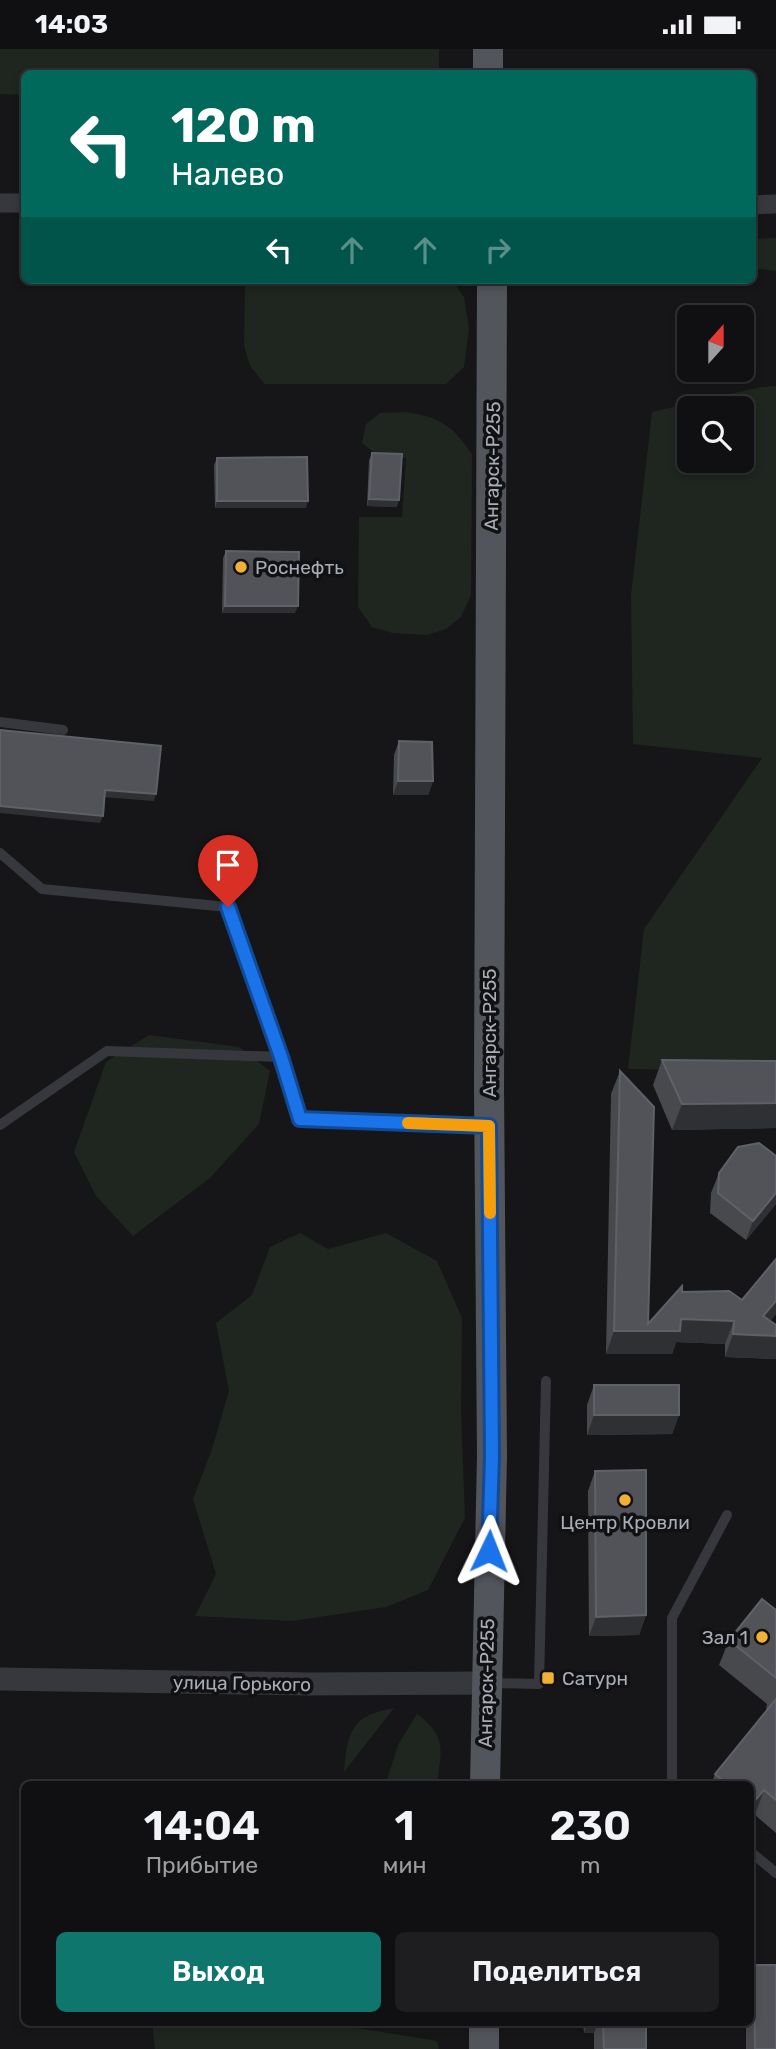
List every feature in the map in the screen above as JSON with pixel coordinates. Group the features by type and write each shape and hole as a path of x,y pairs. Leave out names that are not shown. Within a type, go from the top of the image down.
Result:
{"main road":[{"path":"488,49 488,70"},
{"name":"Ангарск-Р255","path":"485,1781 485,1683 492,1456 489,1126 492,284"},
{"path":"484,2026 484,2049"}],"street":[{"path":"0,203 21,203"},
{"path":"756,205 776,204"},
{"name":"улица Горького","path":"0,1679 309,1684 485,1683"}],"lane":[{"path":"0,722 63,730"},
{"path":"0,853 42,889 228,907 300,1119 489,1126"},
{"path":"0,1125 107,1051 281,1057"},
{"path":"485,1683 539,1684 545,1381"},
{"path":"673,1781 672,1618 727,1515"},
{"path":"754,1855 776,1873"}],"shaded area":[{"path":"0,49 439,49 439,70 21,70 21,95 0,94"},
{"path":"776,238 776,271 756,268 756,239"},
{"path":"245,284 455,284 464,297 469,329 464,367 446,384 265,384 250,366 244,345"},
{"path":"776,386 776,1071 628,1069 644,929 762,758 633,744 631,595 652,412 677,406 677,473 754,473 754,396 722,396"},
{"path":"406,412 444,424 472,454 471,595 461,617 446,629 427,635 392,633 372,627 358,607 359,517 402,517 406,458 376,454 362,443 366,424 380,413"},
{"path":"149,1035 239,1047 270,1071 259,1124 210,1178 133,1236 96,1196 74,1152 106,1062"},
{"path":"300,1233 328,1249 386,1233 437,1261 462,1318 461,1412 465,1518 428,1590 386,1607 292,1621 195,1616 216,1574 193,1499 212,1449 229,1391 216,1323 252,1295 270,1247"},
{"path":"394,1708 344,1772 347,1747 354,1728 368,1715"},
{"path":"417,1714 427,1722 438,1737 440,1745 438,1781 386,1781 399,1743"},
{"path":"152,2026 345,2026 437,2041 439,2049 155,2049"}],"building":[{"path":"372,453 402,454 399,500 369,499"},
{"path":"307,457 308,501 217,501 217,458"},
{"path":"226,551 299,552 298,606 225,606"},
{"path":"0,730 161,746 156,794 105,790 103,816 0,806"},
{"path":"399,741 432,742 433,781 398,781"},
{"path":"662,1060 776,1061 776,1103 682,1104"},
{"path":"620,1071 654,1107 648,1324 682,1286 682,1292 729,1291 742,1300 776,1259 776,1301 763,1316 776,1325 776,1336 733,1334 734,1321 681,1319 680,1331 614,1331"},
{"path":"759,1143 776,1156 776,1193 753,1221 718,1193 719,1173 738,1147"},
{"path":"594,1385 679,1385 679,1415 594,1415"},
{"path":"646,1470 646,1615 596,1617 595,1471"},
{"path":"762,1599 776,1610 776,1678 729,1640"},
{"path":"776,1699 776,1800 764,1790 754,1802 754,1781 723,1781 715,1774"},
{"path":"754,1965 776,1965 776,2049 755,2049"},
{"path":"603,2026 646,2026 646,2049 604,2049"}],"slow traffic":[{"path":"408,1123 489,1126 490,1213"}],"place":[{"name":"Роснефть","path":"241,567"},
{"name":"Центр Кровли","path":"625,1500"},
{"name":"Зал 1","path":"762,1637"},
{"name":"Сатурн","path":"548,1678"}],"route":[{"path":"228,907 300,1119 489,1126 492,1456 489,1551"}]}
